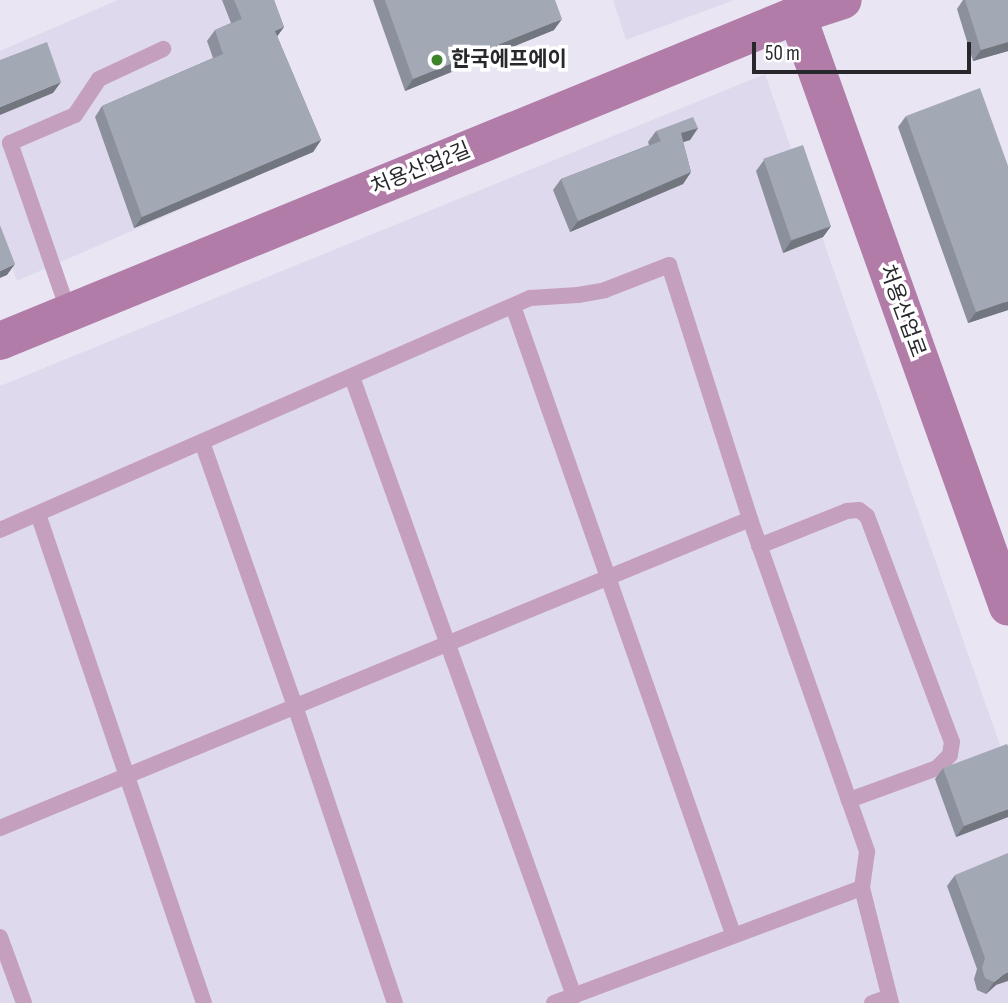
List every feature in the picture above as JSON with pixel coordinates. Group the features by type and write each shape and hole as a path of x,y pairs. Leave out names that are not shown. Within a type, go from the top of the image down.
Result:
{"street":[{"name":"처용산업2길","path":"0,341 797,15 843,0"},
{"name":"처용산업로","path":"797,15 1008,607"}],"lane":[{"path":"69,313 10,143 75,115 99,79 163,49"},
{"path":"0,530 530,298 578,295 605,290 669,265 759,546 867,852 862,888 890,1000 872,1003"},
{"path":"513,306 733,934"},
{"path":"352,377 574,996"},
{"path":"202,442 395,1003"},
{"path":"759,546 846,511 859,510 867,516 952,743 950,755 937,768 849,800"},
{"path":"38,514 204,1003"},
{"path":"0,828 750,519"},
{"path":"554,1003 862,888"},
{"path":"0,937 24,1003"}],"shaded area":[{"path":"118,0 262,0 317,150 17,281 0,235 0,51"},
{"path":"613,0 734,0 626,40"},
{"path":"765,74 1008,768 1008,1003 0,1003 0,386"}],"building":[{"path":"234,0 274,0 284,27 275,31 321,140 142,217 102,106 223,54 215,30 242,19"},
{"name":"한국에프에이","path":"385,0 555,0 562,19 413,79"},
{"path":"965,0 1008,0 1008,42 981,50"},
{"path":"47,42 61,82 0,107 0,60"},
{"path":"980,88 1008,166 1008,301 976,312 906,116"},
{"path":"693,117 698,128 681,133 691,172 578,221 561,179 661,141 656,131"},
{"path":"803,145 831,226 791,240 763,159"},
{"path":"0,225 15,264 0,271"},
{"path":"1007,744 1008,809 964,826 943,768"},
{"path":"1008,853 1008,972 994,982 985,978 982,968 985,958 955,875"}],"place":[{"name":"한국에프에이","path":"437,60"}]}
